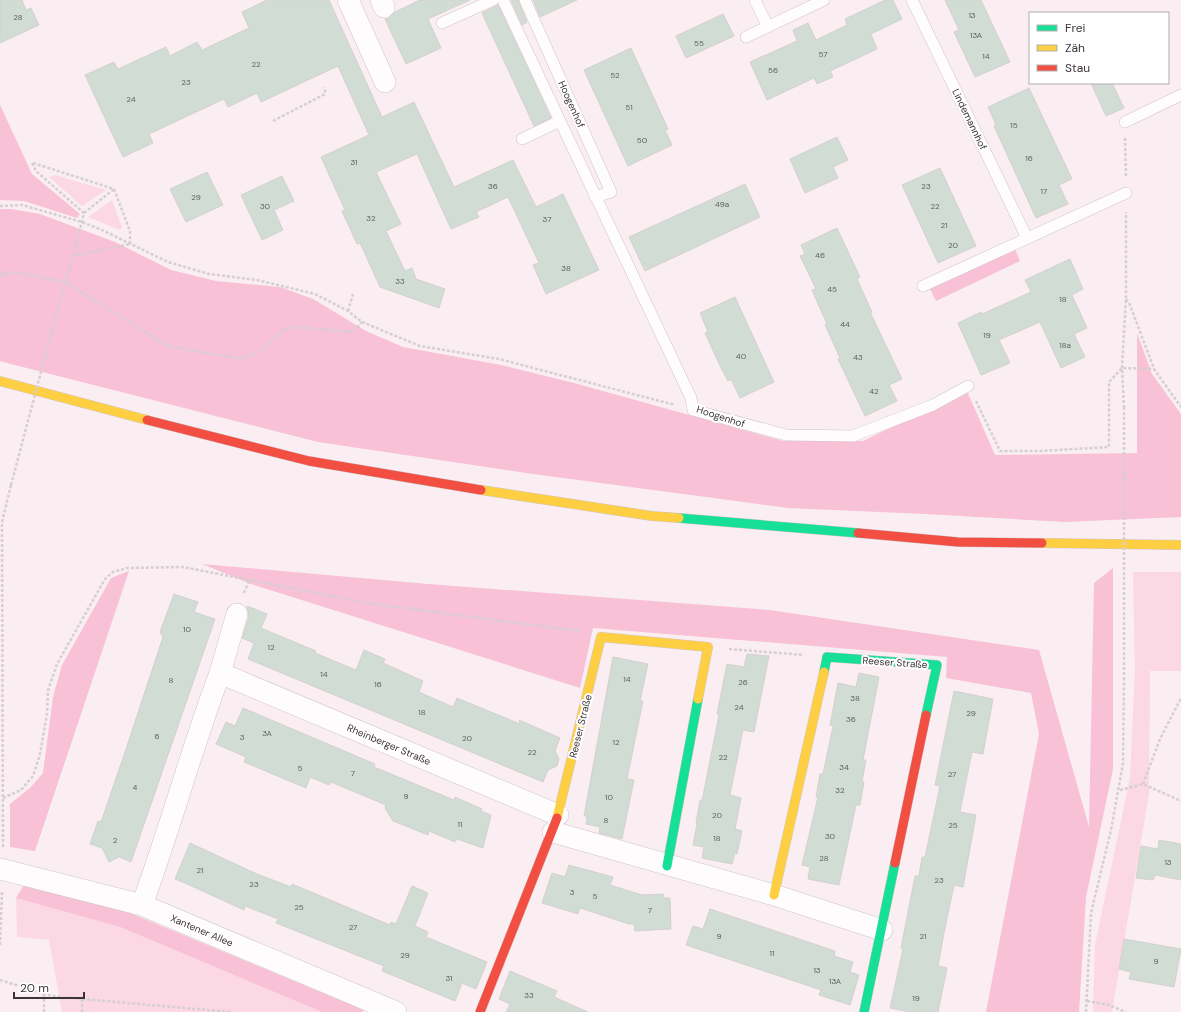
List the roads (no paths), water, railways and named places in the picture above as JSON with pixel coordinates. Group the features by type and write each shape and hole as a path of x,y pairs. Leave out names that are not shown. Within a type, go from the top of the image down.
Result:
{"street":[{"path":"348,0 386,82"},
{"path":"0,381 161,424 309,461 473,489 652,516 958,542 1181,545"},
{"path":"142,905 173,817 198,731 220,673 237,614"},
{"name":"Reeser Straße","path":"480,1012 555,824 601,637 708,647 667,866"},
{"name":"Reeser Straße","path":"774,895 826,657 937,665 864,1012"},
{"name":"Rheinberger Straße","path":"220,673 555,824"},
{"path":"555,824 667,866 774,895 882,930"},
{"name":"Xantener Allee","path":"1,869 142,905 388,1010"}],"lane":[{"path":"442,23 493,0"},
{"name":"Hoogenhof","path":"503,0 595,198 691,398 693,410 786,435 853,436 933,405 968,386"},
{"name":"Hoogenhof","path":"525,0 611,192 595,198"},
{"path":"755,0 768,27"},
{"path":"746,37 824,0"},
{"name":"Lindemannhof","path":"912,0 1027,238"},
{"path":"1125,122 1181,94"},
{"name":"Hoogenhof","path":"522,139 560,121"},
{"path":"923,286 1126,193"}]}
